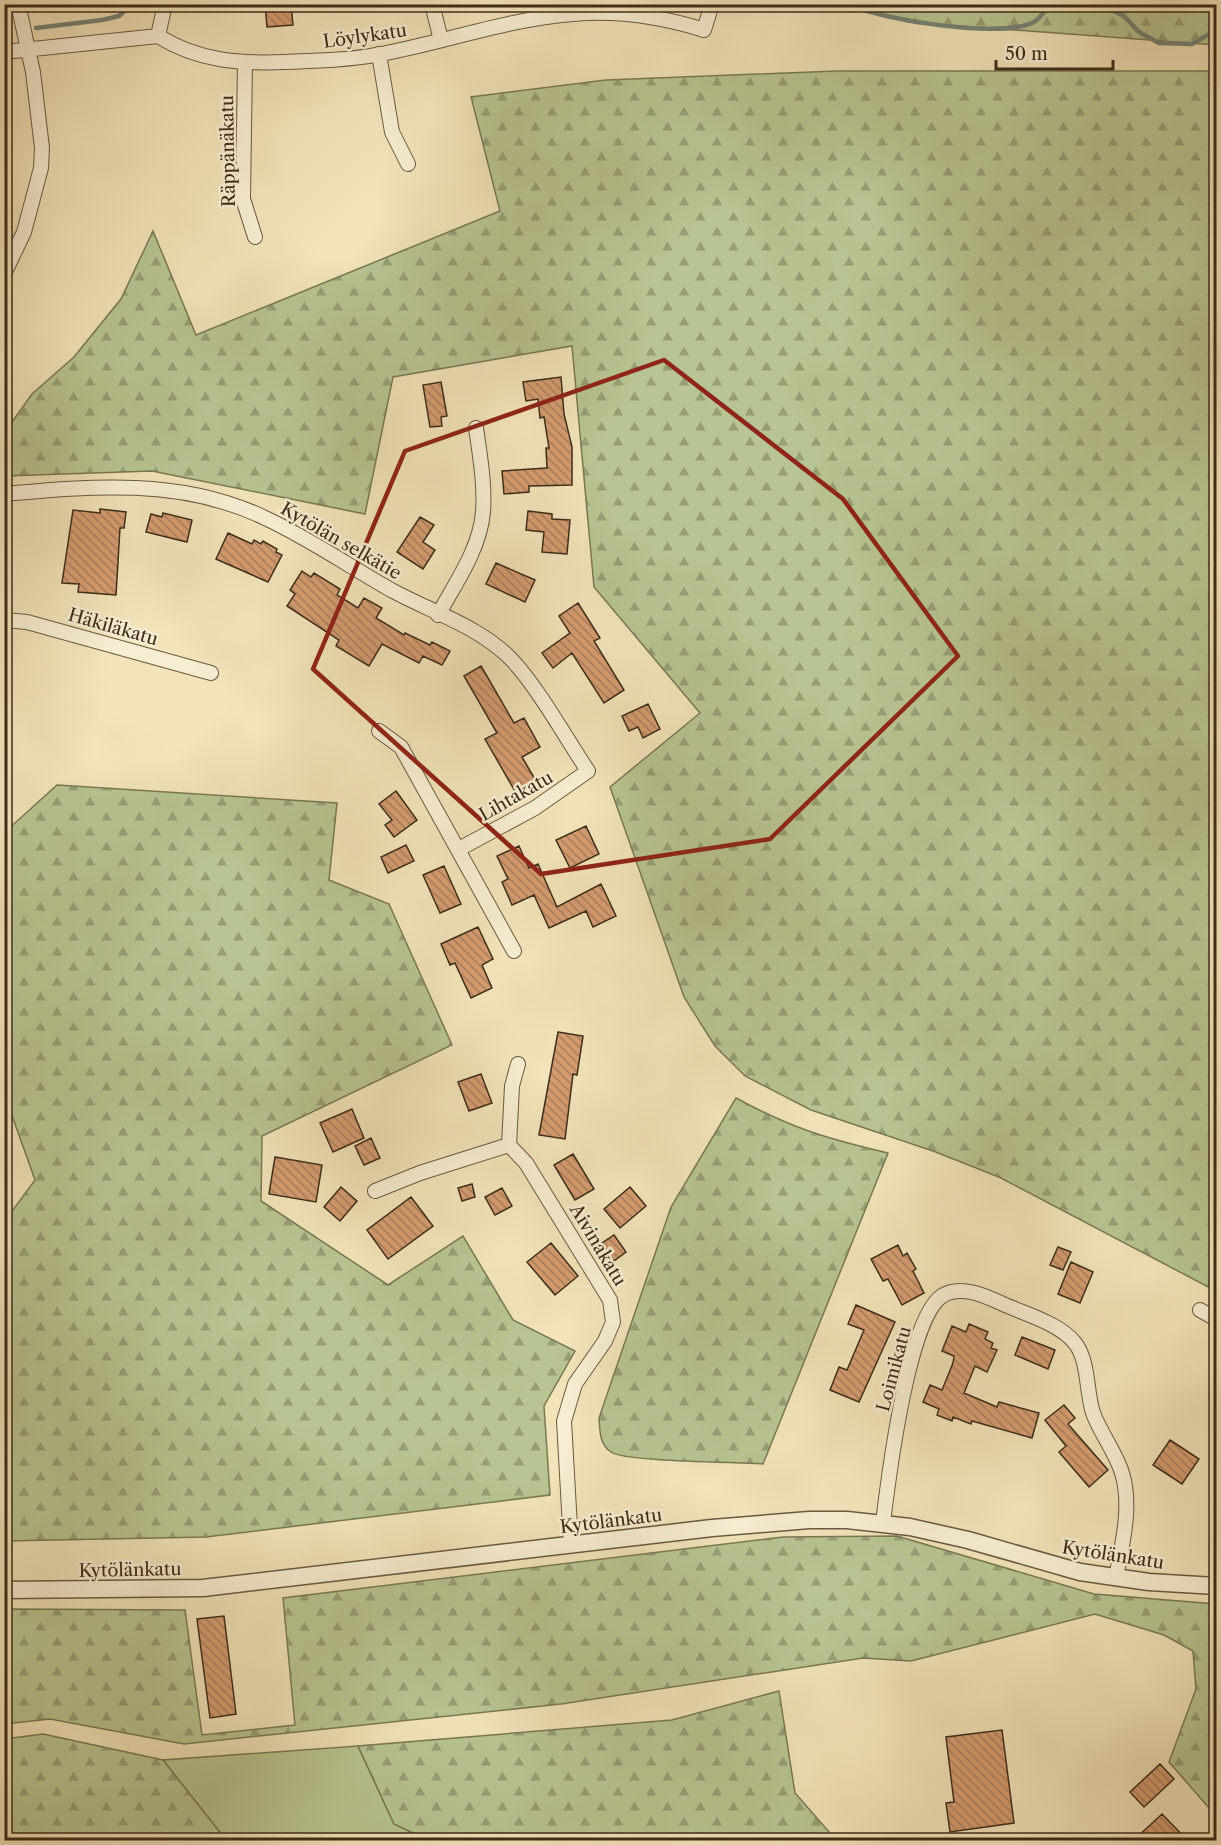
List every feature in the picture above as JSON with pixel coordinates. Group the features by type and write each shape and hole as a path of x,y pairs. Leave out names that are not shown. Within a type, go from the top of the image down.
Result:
{"street":[{"path":"4,274 24,232 41,168 41,121 18,4"},
{"path":"4,52 158,36 165,4"},
{"path":"432,4 441,40"},
{"name":"Löylykatu","path":"158,36 190,53 245,62 312,61 379,54 574,9 644,15 676,21 704,30 712,4"},
{"path":"379,54 392,132 408,164"},
{"name":"Räppänäkatu","path":"245,62 243,199 255,237"},
{"path":"438,615 477,537 483,514 483,485 476,428"},
{"name":"Kytölän selkätie","path":"4,494 124,486 186,493 228,503 262,516 438,615 477,634 512,660 588,771"},
{"name":"Häkiläkatu","path":"4,620 27,622 211,673"},
{"path":"380,731 401,747 513,951"},
{"name":"Lihtakatu","path":"459,849 535,808 588,771"},
{"path":"375,1191 420,1173 509,1145 512,1086 518,1064"},
{"name":"Aivinakatu","path":"509,1145 526,1163 610,1300 614,1322 575,1384 564,1421 571,1545"},
{"name":"Loimikatu","path":"883,1523 902,1395 927,1318 941,1296 959,1291 984,1295 1062,1332 1075,1343 1082,1356 1094,1413 1122,1472 1125,1516 1116,1578"},
{"path":"1200,1310 1216,1319"},
{"name":"Kytölänkatu","path":"4,1590 202,1588 809,1520 883,1523 936,1532 1051,1565 1116,1578 1216,1586"}],"highlighted area":[{"path":"664,360 843,499 958,656 770,839 541,874 313,669 405,451"}],"green space":[{"path":"848,5 1216,5 1216,45 908,22"},
{"path":"836,71 1216,71 1216,1291 999,1177 933,1151 811,1110 745,1076 715,1046 684,997 610,787 700,713 594,587 572,346 393,377 365,514 152,471 5,476 7,429 32,394 74,357 121,299 153,231 196,335 500,211 471,97 606,80"},
{"path":"57,785 337,803 329,880 389,904 452,1045 262,1136 261,1201 388,1285 463,1236 513,1320 575,1351 544,1406 550,1495 206,1537 5,1541 5,1221 35,1180 5,1096 5,832"},
{"path":"736,1098 810,1132 888,1153 763,1464 659,1460 611,1452 604,1445 599,1418 671,1207"},
{"path":"897,1536 1094,1594 1216,1604 1216,1816 1169,1762 1196,1689 1193,1651 1164,1635 1095,1614 911,1661 863,1658 561,1704 184,1744 50,1719 5,1724 5,1609 185,1610 202,1735 295,1725 283,1598 783,1537"},
{"path":"779,1691 795,1793 836,1840 428,1840 394,1824 358,1746 672,1720"},
{"path":"43,1734 163,1760 226,1840 5,1840 5,1739"},
{"path":"358,1746 394,1824 428,1840 226,1840 163,1760"}],"building":[{"path":"265,4 291,4 293,25 267,27"},
{"path":"561,377 564,414 572,447 572,485 529,486 529,492 504,494 502,471 547,468 546,448 549,448 544,417 540,418 538,399 526,401 523,382"},
{"path":"441,382 447,416 441,417 442,426 430,427 423,385"},
{"path":"100,509 126,512 124,528 120,528 116,595 78,592 79,584 62,583 73,510 100,513"},
{"path":"528,511 552,514 552,519 570,520 567,554 542,552 544,532 526,530"},
{"path":"163,513 192,520 187,542 146,532 151,514 162,517"},
{"path":"420,517 434,525 423,542 435,550 423,569 397,552"},
{"path":"228,533 252,544 254,540 261,544 263,541 277,549 276,552 282,555 268,582 216,559"},
{"path":"496,563 535,580 525,602 486,584"},
{"path":"302,571 311,577 314,573 340,589 337,595 358,608 364,598 382,608 376,618 404,635 405,633 430,645 432,642 450,651 442,665 423,656 419,663 382,644 369,666 336,646 339,640 287,606 295,594 290,590"},
{"path":"578,603 600,638 594,641 624,690 604,703 572,653 553,668 542,653 570,633 559,616"},
{"path":"481,666 514,723 524,718 540,747 522,757 536,781 516,793 485,739 497,733 464,676"},
{"path":"648,704 660,729 643,738 638,727 629,731 622,716"},
{"path":"396,791 417,820 394,837 385,825 392,820 379,804"},
{"path":"586,826 599,854 570,868 556,840"},
{"path":"406,845 414,861 388,873 381,857"},
{"path":"519,846 529,868 538,864 557,907 601,884 616,916 593,927 586,911 549,928 534,895 512,905 502,882 508,879 497,856"},
{"path":"444,866 461,904 440,913 423,875"},
{"path":"478,927 493,959 482,965 492,988 471,998 455,963 450,965 441,944"},
{"path":"558,1032 583,1036 577,1075 573,1074 565,1139 539,1135"},
{"path":"481,1074 492,1103 469,1111 458,1082"},
{"path":"352,1109 364,1138 333,1152 320,1123"},
{"path":"371,1138 380,1158 364,1165 355,1146"},
{"path":"573,1154 594,1189 575,1200 554,1165"},
{"path":"275,1157 322,1165 316,1202 269,1194"},
{"path":"472,1184 475,1197 462,1201 458,1188"},
{"path":"341,1187 357,1201 340,1221 324,1207"},
{"path":"630,1187 646,1206 620,1228 604,1209"},
{"path":"502,1188 512,1206 495,1215 485,1197"},
{"path":"411,1197 433,1226 388,1259 367,1230"},
{"path":"614,1235 626,1252 614,1261 602,1243"},
{"path":"551,1243 578,1276 555,1295 527,1262"},
{"path":"898,1245 903,1256 907,1253 916,1269 913,1271 924,1293 902,1305 888,1279 883,1281 871,1259"},
{"path":"1058,1247 1071,1252 1063,1270 1050,1265"},
{"path":"1071,1262 1093,1272 1080,1303 1058,1294"},
{"path":"856,1305 895,1322 859,1402 830,1390 839,1367 847,1370 864,1330 848,1324"},
{"path":"969,1324 988,1332 985,1339 993,1343 991,1348 997,1350 987,1372 975,1366 964,1393 997,1407 999,1402 1039,1413 1032,1438 972,1421 971,1424 953,1417 952,1421 937,1415 939,1409 923,1402 930,1385 942,1390 953,1363 954,1356 942,1351 952,1326 966,1332"},
{"path":"1022,1337 1055,1350 1048,1369 1015,1355"},
{"path":"1064,1405 1075,1418 1068,1424 1108,1470 1089,1487 1059,1452 1066,1446 1045,1420"},
{"path":"1170,1440 1199,1459 1182,1484 1153,1465"},
{"path":"224,1616 236,1714 210,1718 197,1619"},
{"path":"1002,1730 1014,1823 950,1832 946,1803 954,1802 946,1737"},
{"path":"1160,1764 1174,1779 1144,1807 1130,1792"},
{"path":"1162,1814 1187,1840 1134,1840"}],"waterway":[{"path":"36,28 119,16 132,4"},
{"path":"847,4 886,16 913,21 995,29 1018,27 1034,22 1050,4"},
{"path":"1079,4 1092,10 1110,9 1124,16 1139,32 1159,43 1192,44 1216,30"},
{"path":"4,29 9,29"}]}
